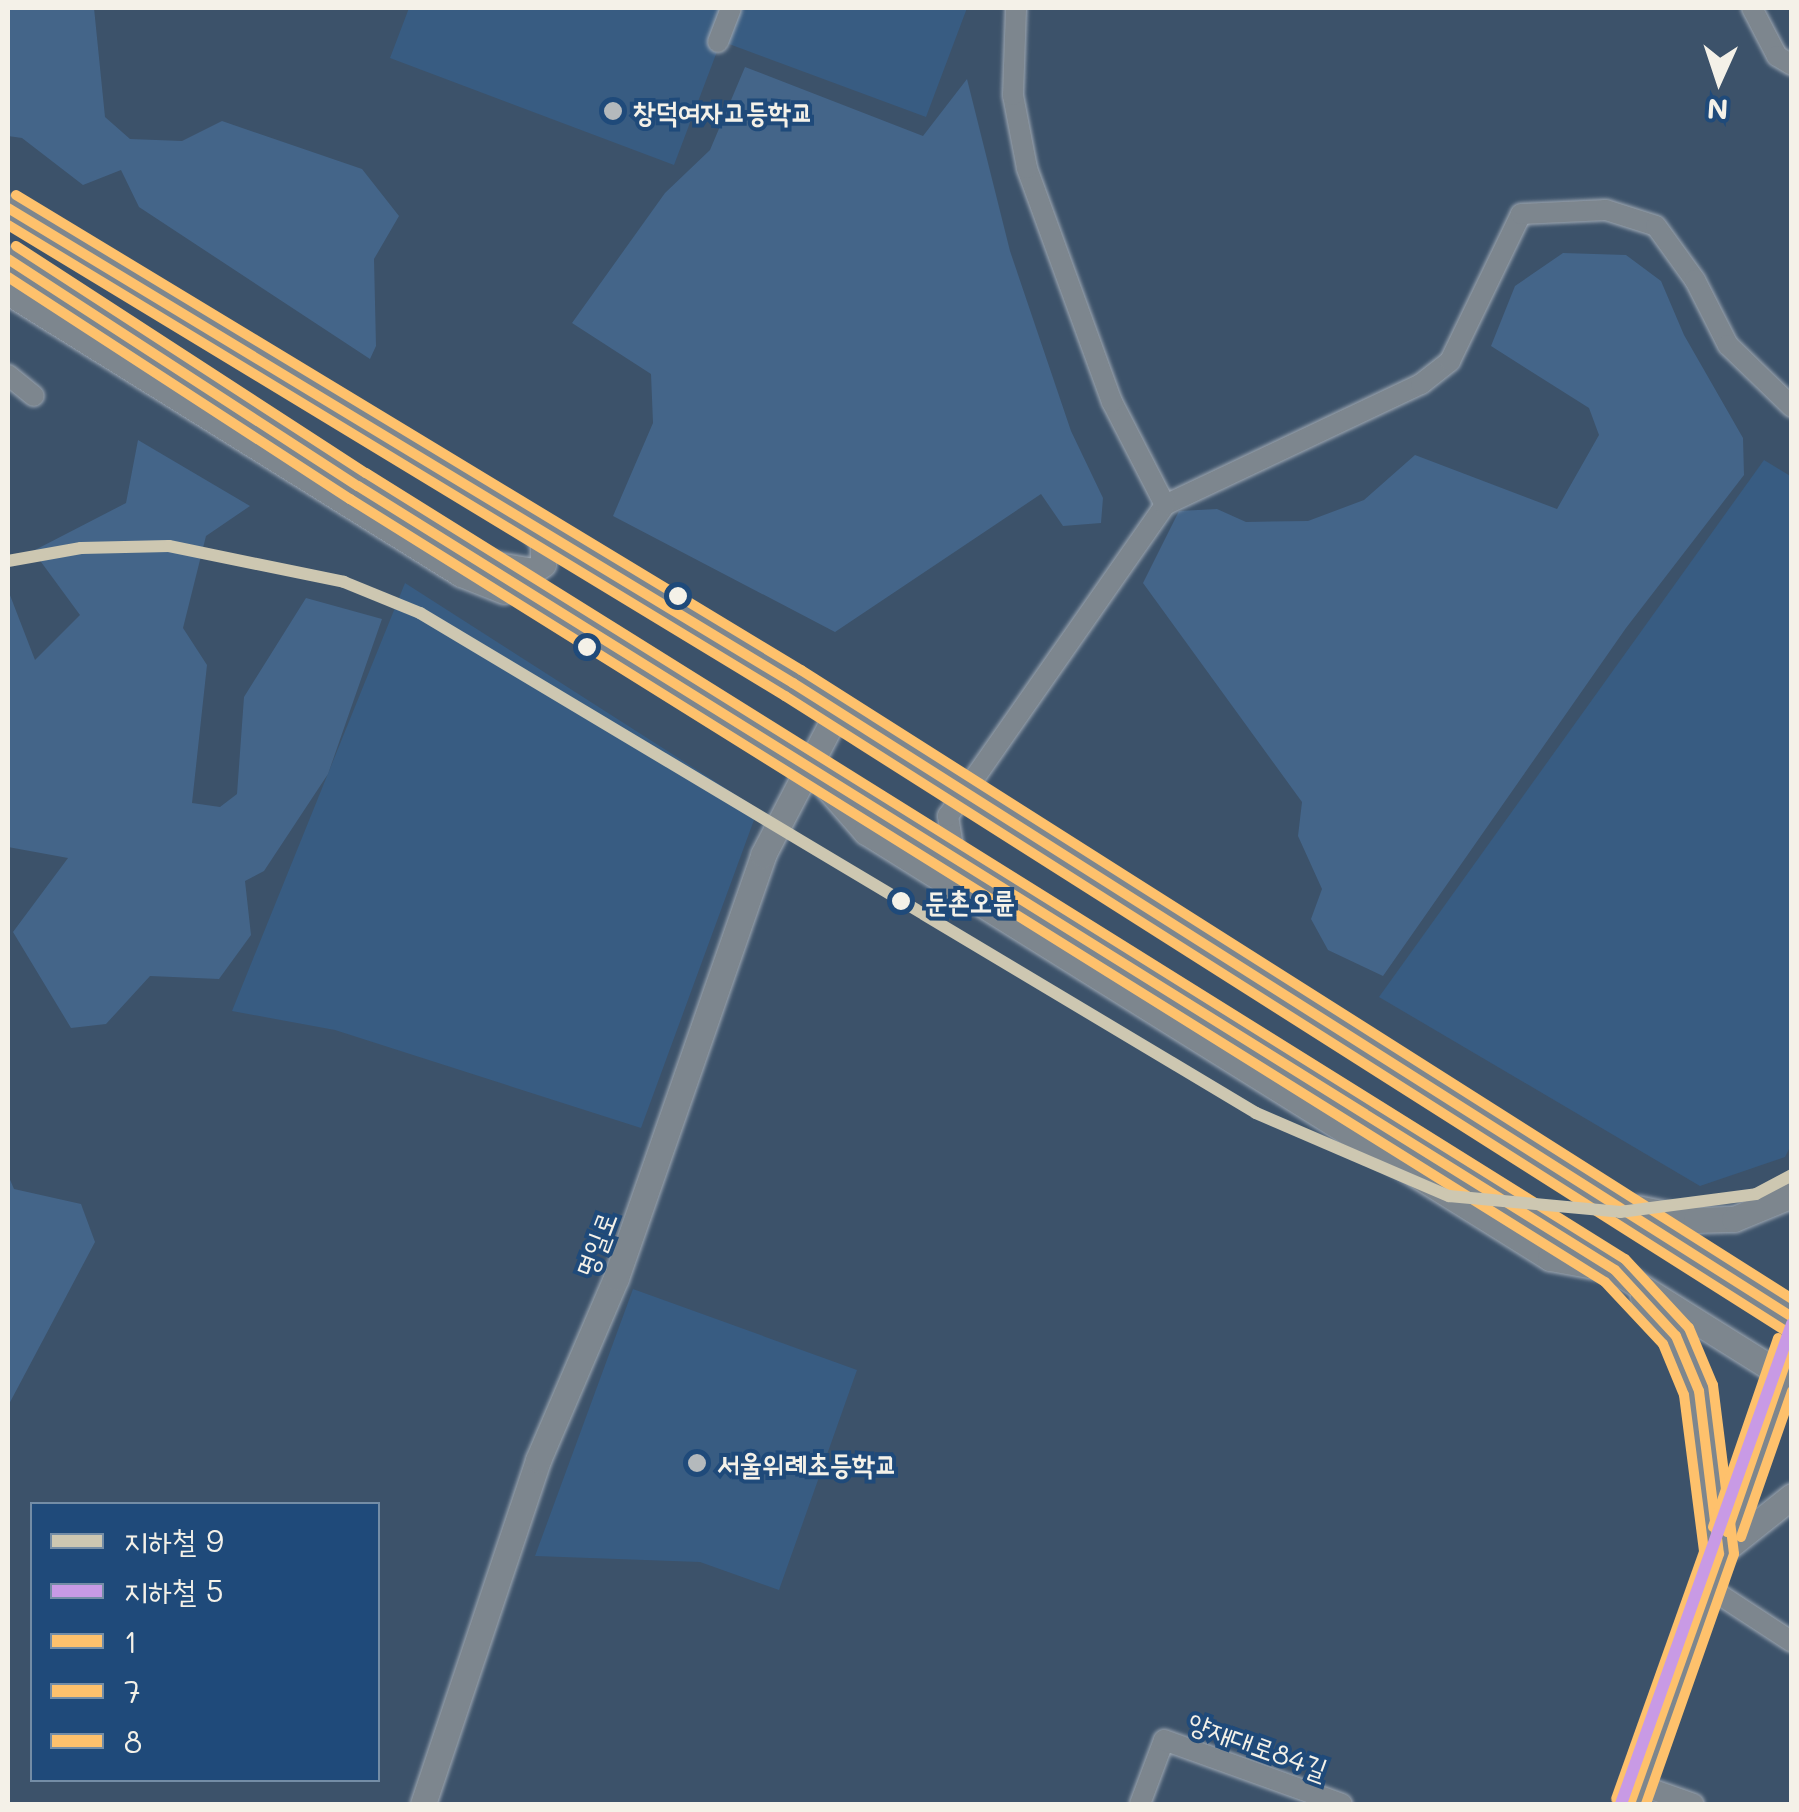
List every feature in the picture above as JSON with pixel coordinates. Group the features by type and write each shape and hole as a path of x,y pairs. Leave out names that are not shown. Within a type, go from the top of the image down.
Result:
{"main road":[{"path":"8,208 838,712 1624,1205 1792,1318"},
{"path":"8,259 477,561 808,764 1786,1378"},
{"path":"8,292 461,574 564,615"},
{"path":"477,561 533,571 546,553 528,523"},
{"name":"명일로","path":"423,1804 538,1460 616,1278 763,855 838,712"},
{"path":"808,764 866,832 1550,1258 1616,1270 1676,1336 1699,1391 1720,1554"},
{"path":"1624,1205 1696,1220 1734,1219 1792,1196"},
{"path":"1633,1794 1786,1378 1792,1343"},
{"path":"1720,1554 1792,1496"}],"street":[{"path":"718,42 731,8"},
{"path":"1016,8 1012,95 1027,168 1112,402 1164,505"},
{"path":"1749,10 1777,56 1792,65"},
{"path":"956,858 948,816 1164,505 1421,384 1450,361 1521,214 1606,210 1656,226 1695,280 1728,345 1792,407"},
{"path":"8,375 34,396"},
{"path":"1708,1587 1792,1642"},
{"name":"양재대로84길","path":"1140,1804 1164,1740 1342,1804"},
{"path":"1633,1794 1694,1804"}],"shaded area":[{"path":"8,8 94,8 105,117 130,139 182,141 222,121 362,169 399,216 374,259 376,346 370,359 139,207 121,170 83,185 22,138 8,136"},
{"name":"창덕여자고등학교","path":"409,8 967,8 926,117 721,41 674,165 390,58"},
{"path":"745,67 923,136 967,79 1010,251 1071,431 1103,498 1101,523 1063,526 1041,494 835,632 613,516 653,423 651,374 572,323 665,193 710,150"},
{"path":"1563,253 1626,255 1661,281 1684,335 1743,438 1744,475 1626,628 1383,976 1328,950 1311,919 1322,889 1298,836 1302,802 1143,583 1179,511 1217,509 1246,522 1308,521 1364,500 1415,455 1557,509 1599,435 1589,408 1491,346 1515,286"},
{"path":"138,440 250,506 206,536 183,628 207,665 192,803 220,807 237,794 244,697 306,598 382,619 328,774 264,871 245,881 251,935 219,979 150,976 106,1024 71,1028 13,932 68,858 8,847 8,590 35,660 80,615 33,551 126,503"},
{"path":"1764,460 1792,477 1791,1145 1785,1157 1700,1186 1379,997"},
{"path":"405,583 758,809 641,1128 335,1030 232,1011"},
{"path":"8,1175 14,1189 81,1204 95,1242 8,1406"},
{"name":"서울위례초등학교","path":"633,1289 857,1370 779,1590 700,1562 535,1556"}],"metro line":[{"name":"9","path":"8,561 81,548 169,546 344,582 420,613 1256,1113 1449,1196 1620,1212 1756,1194 1792,1175"},
{"name":"5","path":"1621,1804 1792,1324"}],"transit line":[{"name":"8","path":"16,195 801,670 1792,1299"},
{"name":"1","path":"8,208 793,683 1792,1317"},
{"name":"7","path":"8,225 785,696 1784,1330"},
{"name":"8","path":"16,246 366,473 1625,1259 1689,1328 1713,1385 1734,1554 1646,1804"},
{"name":"1","path":"8,259 358,486 1615,1270 1676,1336 1699,1391 1719,1554 1630,1804"},
{"name":"7","path":"8,277 350,499 1605,1282 1663,1344 1684,1395 1704,1552 1616,1799"},
{"name":"8","path":"1713,1527 1778,1338"},
{"name":"1","path":"1727,1532 1792,1344"},
{"name":"7","path":"1741,1537 1792,1391"}],"place":[{"name":"창덕여자고등학교","path":"613,111"},
{"name":"둔촌오륜","path":"901,901"},
{"name":"서울위례초등학교","path":"697,1463"}]}
